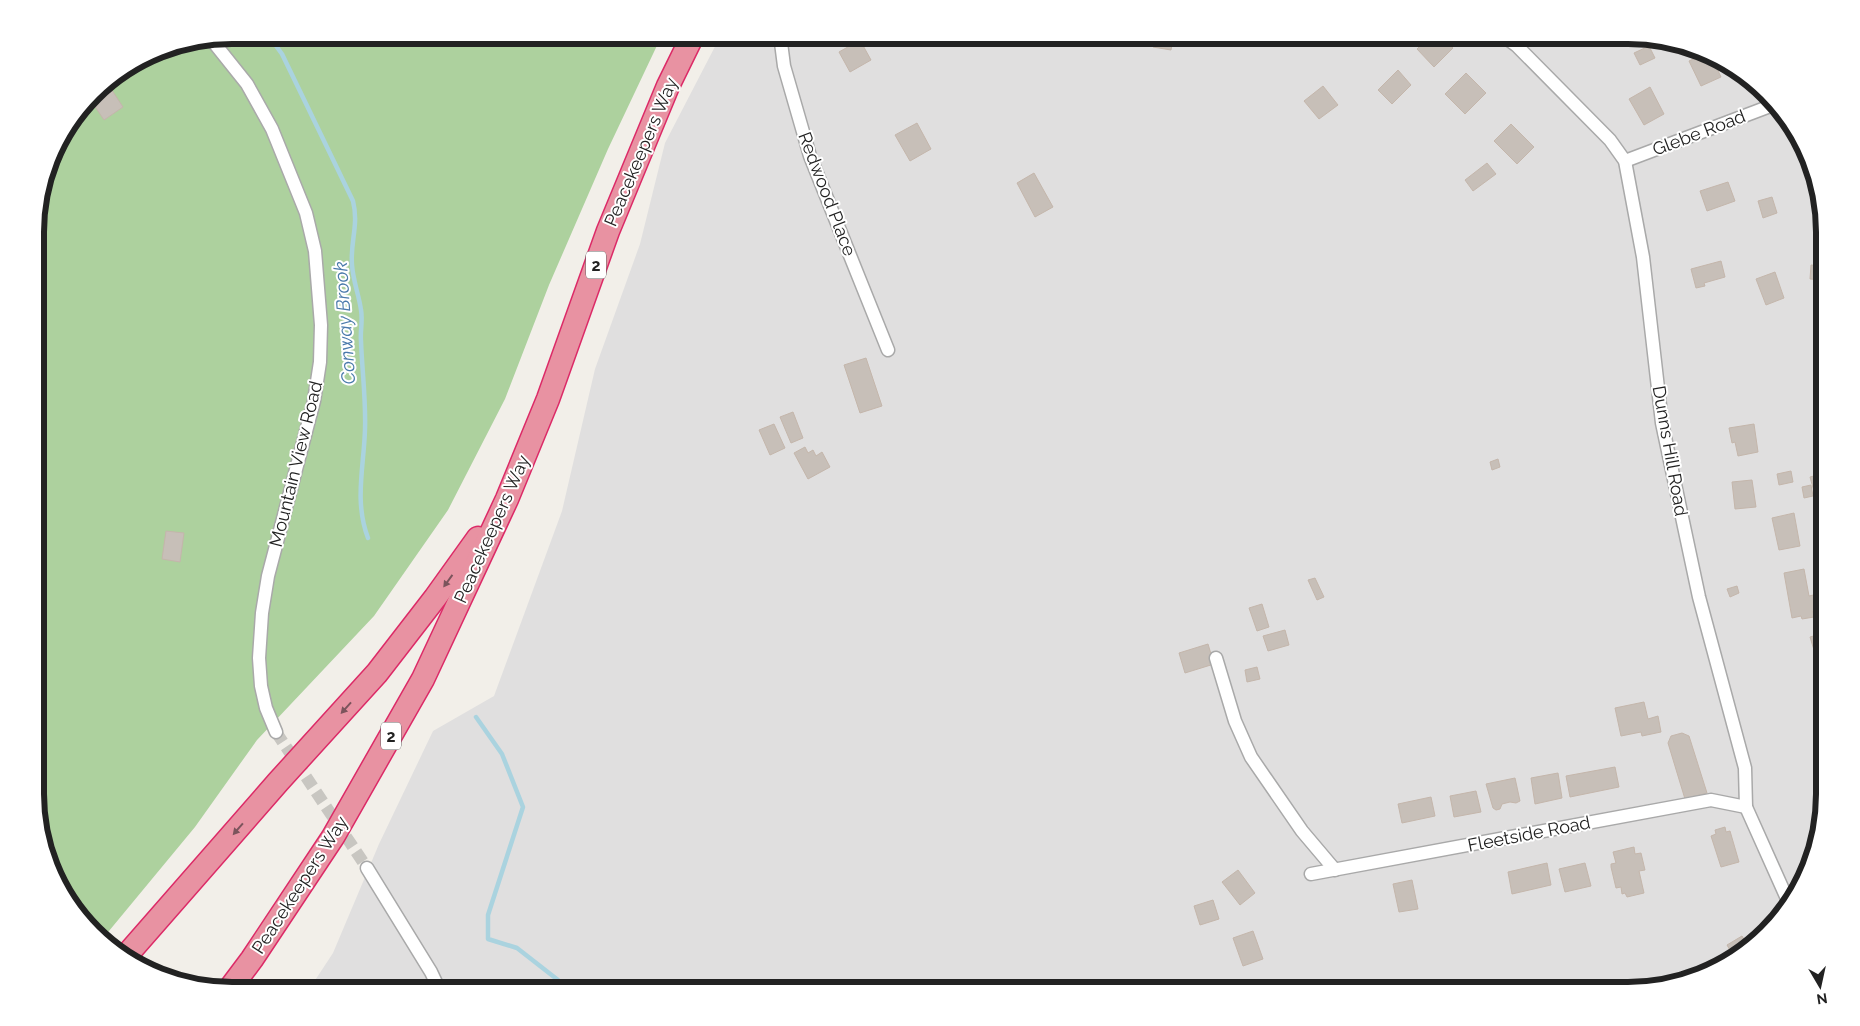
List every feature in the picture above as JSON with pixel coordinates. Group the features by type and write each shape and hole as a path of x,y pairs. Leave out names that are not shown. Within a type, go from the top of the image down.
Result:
{"highway":[{"name":"Peacekeepers Way","path":"235,982 333,837 419,687 507,499 548,399 608,231 668,86 689,44"},
{"path":"129,952 278,782 377,673 435,598 507,499"},
{"path":"239,982 252,959"}],"street":[{"name":"Mountain View Road","path":"215,44 248,84 272,129 306,212 315,251 321,325 320,362 314,401 268,576 262,613 259,658 261,686 266,708 276,732"},
{"name":"Redwood Place","path":"781,44 784,66 810,156 888,350"},
{"name":"Dunns Hill Road","path":"1514,44 1610,140 1625,162 1643,257 1662,423 1699,597 1745,768 1746,807 1786,897"},
{"name":"Glebe Road","path":"1625,162 1769,107"},
{"path":"1216,658 1235,721 1251,757 1302,831 1335,870"},
{"name":"Fleetside Road","path":"1311,874 1711,800 1746,807"},
{"path":"366,868 436,982"}],"shaded area":[{"path":"716,44 1641,44 1665,47 1689,54 1712,63 1733,75 1770,108 1785,127 1797,148 1806,171 1813,195 1816,219 1816,807 1813,831 1806,855 1797,878 1785,899 1752,936 1733,951 1712,963 1689,972 1665,979 1641,982 314,982 333,953 379,844 433,731 494,696 562,511 595,369 640,244 665,143"}],"green space":[{"path":"658,44 608,149 549,285 505,399 448,510 374,616 257,740 195,827 106,934 75,899 58,866 47,831 44,807 44,219 47,195 54,171 63,148 75,127 108,90 127,75 160,58 183,50 207,45"}],"building":[{"path":"853,44 862,44 871,60 850,72 839,52"},
{"path":"1154,44 1172,44 1171,50 1153,47"},
{"path":"1422,44 1449,44 1453,48 1434,67 1417,49"},
{"path":"1649,46 1655,58 1640,65 1634,53"},
{"path":"1697,57 1712,63 1715,65 1721,77 1701,86 1689,61"},
{"path":"1398,70 1411,85 1392,104 1378,90"},
{"path":"1466,73 1486,93 1465,114 1445,94"},
{"path":"1323,86 1338,105 1319,119 1304,101"},
{"path":"1650,87 1664,114 1644,125 1629,99"},
{"path":"111,88 123,107 104,120 94,104"},
{"path":"917,123 931,149 910,161 895,135"},
{"path":"1511,124 1534,147 1517,164 1494,141"},
{"path":"1487,163 1496,174 1473,191 1465,180"},
{"path":"1034,173 1053,207 1035,217 1017,183"},
{"path":"1728,182 1735,201 1707,211 1700,191"},
{"path":"1772,197 1777,213 1763,218 1758,201"},
{"path":"1721,261 1725,277 1704,283 1705,286 1696,288 1691,269"},
{"path":"1811,265 1816,265 1816,280 1810,279"},
{"path":"1775,272 1784,298 1766,305 1756,279"},
{"path":"866,358 882,406 860,413 844,365"},
{"path":"793,412 803,438 791,443 780,417"},
{"path":"774,424 785,448 770,455 759,430"},
{"path":"1754,424 1758,452 1738,456 1735,442 1732,443 1729,428"},
{"path":"805,447 808,453 813,450 816,456 822,452 830,467 808,479 794,453"},
{"path":"1498,459 1500,467 1492,470 1490,462"},
{"path":"1791,471 1793,482 1779,485 1777,474"},
{"path":"1816,475 1816,495 1815,495 1810,477"},
{"path":"1752,480 1756,507 1735,509 1732,482"},
{"path":"1811,485 1813,496 1804,498 1802,487"},
{"path":"1794,513 1800,546 1779,550 1772,518"},
{"path":"166,531 184,533 180,562 162,559"},
{"path":"1804,569 1809,596 1816,594 1816,611 1813,611 1814,617 1802,619 1801,616 1792,618 1784,573"},
{"path":"1315,578 1324,597 1317,600 1308,580"},
{"path":"1737,586 1739,593 1730,597 1727,589"},
{"path":"1262,604 1269,627 1257,631 1249,608"},
{"path":"1285,630 1289,645 1268,651 1263,636"},
{"path":"1816,635 1816,656 1810,637"},
{"path":"1208,644 1214,664 1185,673 1179,653"},
{"path":"1257,667 1260,679 1247,682 1245,670"},
{"path":"1644,702 1648,719 1658,716 1661,732 1642,736 1641,732 1621,736 1615,708"},
{"path":"1682,733 1689,736 1707,793 1685,799 1668,743 1671,736"},
{"path":"1615,767 1619,787 1570,797 1566,776"},
{"path":"1558,773 1562,798 1535,804 1531,778"},
{"path":"1515,778 1520,801 1502,804 1500,809 1496,810 1493,808 1486,784"},
{"path":"1476,791 1481,812 1454,817 1450,796"},
{"path":"1431,797 1435,816 1402,823 1398,804"},
{"path":"1725,827 1726,832 1730,831 1739,862 1721,867 1711,836 1716,834 1715,830"},
{"path":"1634,847 1635,854 1641,853 1645,870 1639,871 1644,893 1627,897 1625,893 1622,894 1621,887 1616,888 1611,864 1616,863 1613,852"},
{"path":"1547,863 1551,885 1512,894 1508,872"},
{"path":"1585,863 1591,886 1565,892 1559,869"},
{"path":"1238,870 1255,893 1240,905 1222,882"},
{"path":"1412,880 1418,909 1399,912 1393,884"},
{"path":"1213,900 1219,919 1200,925 1194,906"},
{"path":"1253,931 1263,959 1243,966 1233,938"},
{"path":"1742,936 1745,941 1731,952 1727,945"}],"waterway":[{"name":"Conway Brook","path":"275,44 282,54 353,201 355,210 352,265 362,314 361,337 365,407 361,511 368,538"},
{"name":"Conway Brook","path":"476,717 502,754 523,807 488,915 488,939 517,948 559,982"}],"tunnel":[{"path":"276,732 367,868"}]}
